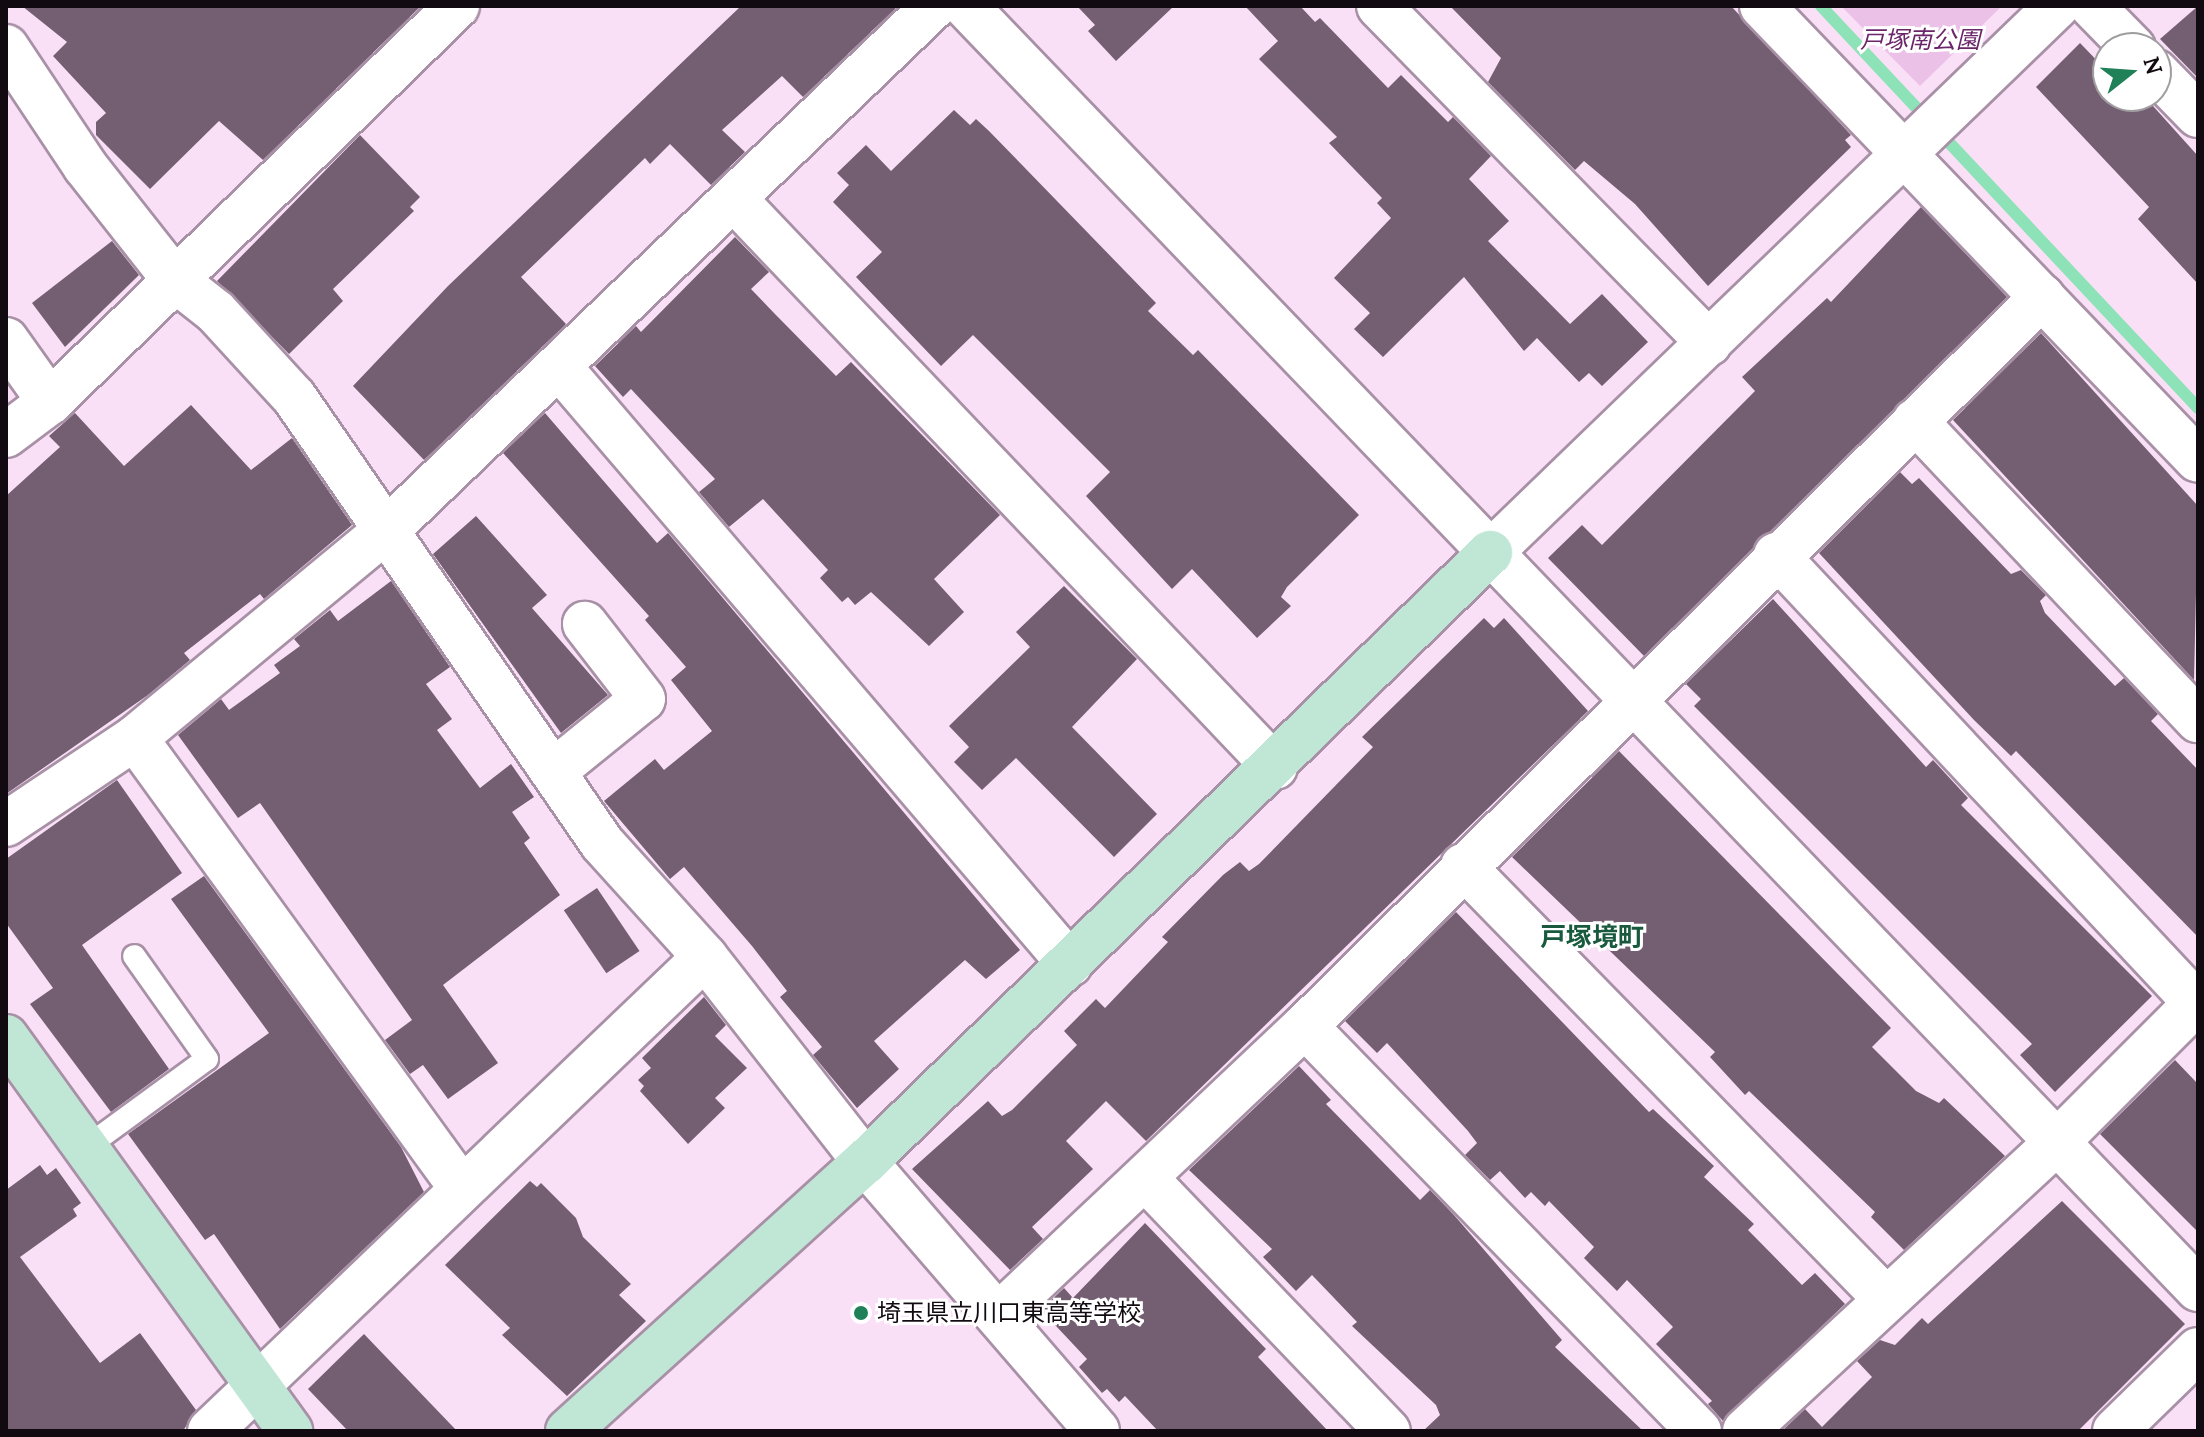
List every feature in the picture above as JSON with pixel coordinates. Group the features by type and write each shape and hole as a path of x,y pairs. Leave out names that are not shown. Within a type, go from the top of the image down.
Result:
{"street":[{"path":"6,435 50,402 457,6"},
{"path":"6,824 135,738 390,527 561,369 934,6"},
{"path":"966,6 2198,1289"},
{"path":"1379,6 1709,343"},
{"path":"1762,6 2198,460"},
{"path":"568,1431 865,1162 2057,6"},
{"path":"2092,6 2117,32"},
{"path":"6,47 85,166 174,279 216,312 294,397 390,527 602,843 705,957 865,1162 1000,1314 1097,1431"},
{"path":"2172,88 2198,115"},
{"path":"735,200 1275,767"},
{"path":"1000,1314 1147,1180 1305,1026 1776,555 2042,297"},
{"path":"6,340 50,402"},
{"path":"561,369 1070,964"},
{"path":"1915,421 2198,720"},
{"path":"1745,1431 1885,1298 2056,1143 2197,1002 1776,555"},
{"path":"554,771 643,699 585,624"},
{"path":"135,738 460,1186"},
{"path":"1463,866 1885,1298"},
{"path":"210,1431 460,1186 705,957"},
{"path":"1305,1026 1699,1431"},
{"path":"6,1037 88,1146 290,1431"},
{"path":"1147,1180 1388,1431"},
{"path":"2115,1431 2198,1350"}],"lane":[{"path":"88,1146 207,1059 134,956"}],"green space":[{"name":"戸塚南公園","path":"1841,6 2002,6 1920,86"}],"building":[{"path":"22,6 421,6 263,160 219,121 150,189 96,135 96,122 106,113 53,56 67,42"},
{"path":"741,6 898,6 803,97 782,76 722,130 745,152 711,185 670,144 650,164 645,158 521,277 566,324 424,460 353,386 448,286"},
{"path":"1077,6 1174,6 1116,61 1088,31 1095,25"},
{"path":"1245,6 1300,6 1315,22 1320,18 1388,88 1401,75 1448,122 1453,117 1491,156 1469,179 1509,221 1488,241 1570,324 1602,294 1648,342 1602,386 1589,373 1579,382 1537,338 1524,351 1464,277 1383,357 1354,329 1370,313 1334,278 1391,218 1377,203 1382,198 1329,143 1337,137 1259,59 1278,41"},
{"path":"1450,6 1731,6 1851,135 1845,140 1851,147 1708,286 1635,204 1584,161 1575,170 1488,82 1501,58"},
{"path":"2198,6 2198,78 2172,51 2172,32 2168,32"},
{"path":"2080,43 2092,55 2092,112 2158,112 2198,156 2198,284 2138,219 2149,207 2036,87"},
{"path":"954,110 970,125 976,119 989,131 1156,303 1148,311 1193,355 1198,350 1359,515 1287,587 1281,597 1291,606 1257,638 1192,569 1172,589 1086,496 1110,472 973,335 941,366 856,277 882,252 833,202 849,185 837,173 866,145 891,171"},
{"path":"360,135 420,197 410,207 414,211 333,289 343,301 289,354 217,281"},
{"path":"1921,207 2007,297 1644,656 1548,558 1582,525 1602,545 1755,391 1742,377 1827,298 1831,302"},
{"path":"735,237 769,272 751,289 836,376 851,362 1000,515 934,579 964,612 929,646 871,592 855,605 848,597 842,602 820,578 828,570 763,499 729,527 699,492 715,479 631,389 623,397 595,366 636,326 641,332"},
{"path":"112,241 139,275 65,347 32,303"},
{"path":"2041,333 2198,506 2194,680 1953,420"},
{"path":"191,405 251,470 292,438 352,525 264,599 260,594 184,653 190,660 148,695 6,794 6,496 60,447 49,436 75,413 124,466"},
{"path":"545,413 657,543 668,533 1020,950 986,979 965,960 874,1041 899,1069 857,1108 813,1055 822,1047 780,997 787,991 752,946 684,867 670,879 604,801 655,759 664,770 712,731 671,680 686,667 645,620 649,616 503,453"},
{"path":"1900,472 1912,484 1919,478 2011,574 2021,570 2046,595 2040,601 2045,613 2115,686 2124,678 2158,714 2151,721 2198,770 2198,937 2016,751 2011,756 1974,720 1819,553"},
{"path":"476,516 547,595 532,608 608,695 561,733 433,554"},
{"path":"391,581 450,667 426,684 452,719 437,730 480,788 511,764 534,797 512,812 530,838 524,843 560,895 443,985 498,1063 448,1099 423,1065 410,1074 385,1040 412,1020 260,803 238,818 178,735 221,699 229,710 280,673 274,665 300,646 294,639 330,610 338,621"},
{"path":"1064,586 1137,659 1072,727 1157,814 1114,857 1016,758 982,790 954,762 969,747 949,726 1030,647 1016,632"},
{"path":"1773,599 1926,767 1933,760 1968,798 1961,805 2152,996 2055,1092 2020,1055 2032,1044 1694,706 1701,699 1686,684"},
{"path":"1484,618 1494,628 1504,618 1588,711 1146,1141 1106,1101 1066,1141 1093,1169 1032,1227 1043,1239 1010,1270 912,1169 988,1101 1002,1116 1012,1110 1077,1045 1064,1031 1096,999 1105,1008 1168,942 1162,937 1223,875 1240,862 1249,871 1259,864 1373,747 1362,737"},
{"path":"1619,751 1891,1028 1872,1047 1916,1091 1939,1103 1944,1098 2005,1156 1904,1250 1871,1217 1875,1212 1749,1091 1745,1095 1710,1057 1715,1052 1512,857"},
{"path":"117,780 182,873 82,945 169,1069 111,1112 30,1004 53,988 6,923 6,859"},
{"path":"204,876 401,1147 424,1192 280,1329 214,1234 205,1240 128,1134 269,1033 171,899"},
{"path":"597,888 639,951 606,973 564,910"},
{"path":"1456,912 1649,1112 1653,1109 1714,1166 1704,1177 1754,1224 1748,1230 1802,1285 1815,1273 1845,1304 1723,1421 1708,1404 1712,1401 1656,1344 1673,1327 1627,1280 1617,1291 1584,1258 1594,1247 1549,1201 1545,1206 1531,1192 1525,1198 1500,1171 1490,1180 1465,1155 1477,1143 1468,1131 1387,1043 1377,1053 1345,1021"},
{"path":"704,997 726,1025 715,1036 747,1068 715,1098 725,1108 688,1144 640,1091 644,1086 638,1080 651,1068 642,1058"},
{"path":"2175,1060 2198,1084 2198,1232 2100,1134"},
{"path":"1299,1066 1331,1100 1326,1104 1420,1200 1430,1190 1454,1215 1562,1340 1555,1347 1643,1431 1423,1431 1440,1415 1436,1405 1352,1326 1357,1322 1312,1275 1296,1291 1263,1257 1272,1249 1189,1170"},
{"path":"40,1165 47,1175 56,1168 81,1203 73,1209 77,1216 20,1257 100,1363 140,1333 196,1410 183,1431 6,1431 6,1190"},
{"path":"530,1181 537,1187 541,1183 576,1218 583,1237 631,1284 619,1295 646,1321 567,1396 502,1335 510,1328 445,1265"},
{"path":"2062,1201 2185,1324 2078,1431 1782,1431 1805,1409 1822,1427 1872,1377 1857,1361 1880,1340 1895,1345 1922,1318 1928,1324"},
{"path":"1145,1223 1266,1349 1258,1357 1328,1431 1158,1431 1125,1396 1119,1402 1107,1389 1102,1393 1079,1367 1087,1359 1041,1310 1064,1288 1073,1298"},
{"path":"364,1334 457,1431 348,1431 308,1389"}],"waterway":[{"path":"1821,6 2198,408"}],"place":[{"name":"埼玉県立川口東高等学校","path":"861,1313"}],"district":[{"name":"戸塚境町","path":"1592,937"}]}
